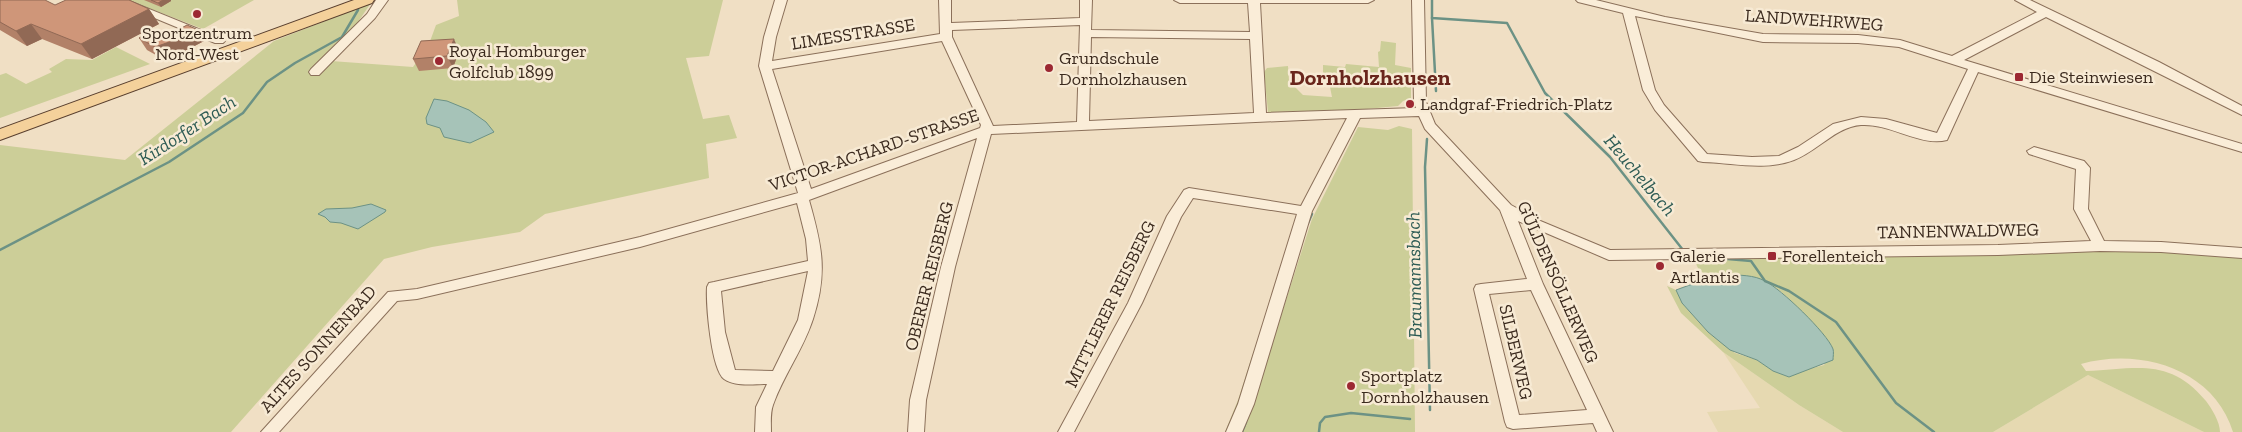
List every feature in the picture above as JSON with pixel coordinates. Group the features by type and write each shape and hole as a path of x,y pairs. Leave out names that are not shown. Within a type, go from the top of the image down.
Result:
{"main road":[{"path":"0,135 366,0"}],"street":[{"path":"118,0 219,41"},
{"path":"315,72 371,16 382,0"},
{"path":"763,432 764,407 805,320 816,264 804,196 766,66 770,36 781,0"},
{"path":"945,0 946,32 988,125 987,130"},
{"path":"1083,125 1086,0"},
{"path":"1180,0 1368,0"},
{"path":"1418,0 1418,79 1422,112"},
{"name":"LANDWEHRWEG","path":"1582,0 1665,20 1771,39 1874,40 1912,47 2242,148"},
{"path":"2021,0 2155,65 2242,111"},
{"path":"1254,1 1260,117"},
{"path":"1628,11 1649,90 1659,107 1703,158 1776,161 1795,156 1837,127 1852,122 1869,121 1887,124 1934,138 1942,137 1975,66"},
{"path":"1954,60 2046,12"},
{"name":"LIMESSTRASSE","path":"766,66 946,32 1085,28 1255,36"},
{"name":"VICTOR-ACHARD-STRASSE","path":"573,258 804,196 987,130 1260,117 1422,112"},
{"name":"GÜLDENSÖLLERWEG","path":"1422,112 1434,132 1506,208 1536,284 1605,432"},
{"path":"1234,432 1246,404 1305,210 1356,114"},
{"name":"OBERER REISBERG","path":"916,432 918,400 948,268 987,130"},
{"path":"2034,152 2079,164 2083,168 2081,209 2100,246"},
{"name":"MITTLERER REISBERG","path":"1066,432 1135,303 1174,216 1189,192 1305,210"},
{"name":"TANNENWALDWEG","path":"1506,208 1533,223 1609,255 1998,250 2100,246 2161,247 2242,253"},
{"name":"ALTES SONNENBAD","path":"269,432 393,296 417,294 573,258"},
{"path":"779,377 736,377 729,374 725,368 720,341 714,287 816,264"},
{"name":"SILBERWEG","path":"1536,284 1481,289 1513,422 1599,416"}],"shaded area":[{"path":"434,99 447,101 469,110 486,122 494,132 470,143 444,137 440,128 427,124 426,118"},
{"path":"371,204 386,210 358,229 341,223 330,222 318,214 326,209 352,208"},
{"path":"1727,275 1742,275 1756,278 1765,281 1782,293 1803,312 1829,342 1833,349 1833,360 1789,377 1773,371 1757,360 1730,350 1708,332 1682,303 1676,290 1701,281"},
{"path":"1723,352 1799,405 1843,432 1718,432 1707,412 1760,408"},
{"path":"2088,375 2204,432 1993,432"}],"green space":[{"name":"Sportzentrum Nord-West","path":"128,0 254,0 203,29"},
{"path":"457,0 723,0 709,56 686,58 703,119 729,115 737,138 706,144 709,178 545,214 520,232 432,247 384,259 231,432 0,432 0,145 125,160 274,41 371,3 331,61 413,67 429,44 436,25 459,16"},
{"path":"1381,41 1396,43 1395,65 1411,68 1411,98 1403,101 1398,106 1356,110 1268,112 1264,72 1267,68 1288,66 1289,81 1303,95 1332,97 1329,82 1323,81 1323,65 1345,67 1346,64 1379,67 1378,52 1380,51"},
{"path":"116,47 150,64 0,118 0,75 6,73 26,84 52,72 49,69 66,59 92,60"},
{"path":"1399,126 1412,129 1415,432 1225,432 1238,400 1254,350 1271,347 1312,219 1358,127 1388,130"},
{"path":"2111,249 2242,257 2242,432 2233,432 2223,410 2210,392 2192,378 2172,368 2150,361 2104,359 2081,364 2086,371 2137,368 2165,372 2179,377 2206,401 2217,420 2220,432 2204,432 2088,375 1993,432 1843,432 1799,405 1723,352 1681,313 1667,286 1676,290 1682,303 1708,332 1735,353 1757,360 1773,371 1789,377 1824,365 1833,349 1802,312 1773,286 1759,279 1746,277 1724,276 1711,278 1699,270 1692,256"}],"building":[{"path":"0,0 45,0 55,5 66,0 129,0 149,9 81,44 31,24 16,31 0,22"},
{"path":"151,0 163,0 158,3"},
{"path":"187,25 196,29 178,39 155,47 139,38 154,30 167,36"},
{"path":"454,39 447,56 413,59 421,41"}],"waterway":[{"name":"Kirdorfer Bach","path":"0,250 169,162 243,113 267,82 295,63 342,37 358,10 358,0"},
{"name":"Heuchelbach","path":"1432,0 1432,18"},
{"name":"Heuchelbach","path":"1432,18 1507,23 1545,93 1610,157 1683,250"},
{"name":"Braumannsbach","path":"1432,18 1436,91"},
{"name":"Braumannsbach","path":"1427,139 1425,167 1430,410"},
{"path":"1308,223 1312,214"},
{"name":"Heuchelbach","path":"1716,258 1751,261 1765,281 1789,291 1836,322 1896,403 1934,432"},
{"name":"Braumannsbach","path":"1319,432 1320,423 1325,417 1351,413 1410,419"},
{"path":"1242,432 1246,422"}],"place":[{"name":"Sportzentrum Nord-West","path":"197,14"},
{"name":"Royal Homburger Golfclub 1899","path":"439,61"},
{"name":"Grundschule Dornholzhausen","path":"1049,68"},
{"name":"Die Steinwiesen","path":"2019,77"},
{"name":"Landgraf-Friedrich-Platz","path":"1410,104"},
{"name":"Forellenteich","path":"1772,256"},
{"name":"Galerie Artlantis","path":"1660,266"},
{"name":"Sportplatz Dornholzhausen","path":"1351,386"}],"district":[{"name":"Dornholzhausen","path":"1370,77"}]}
